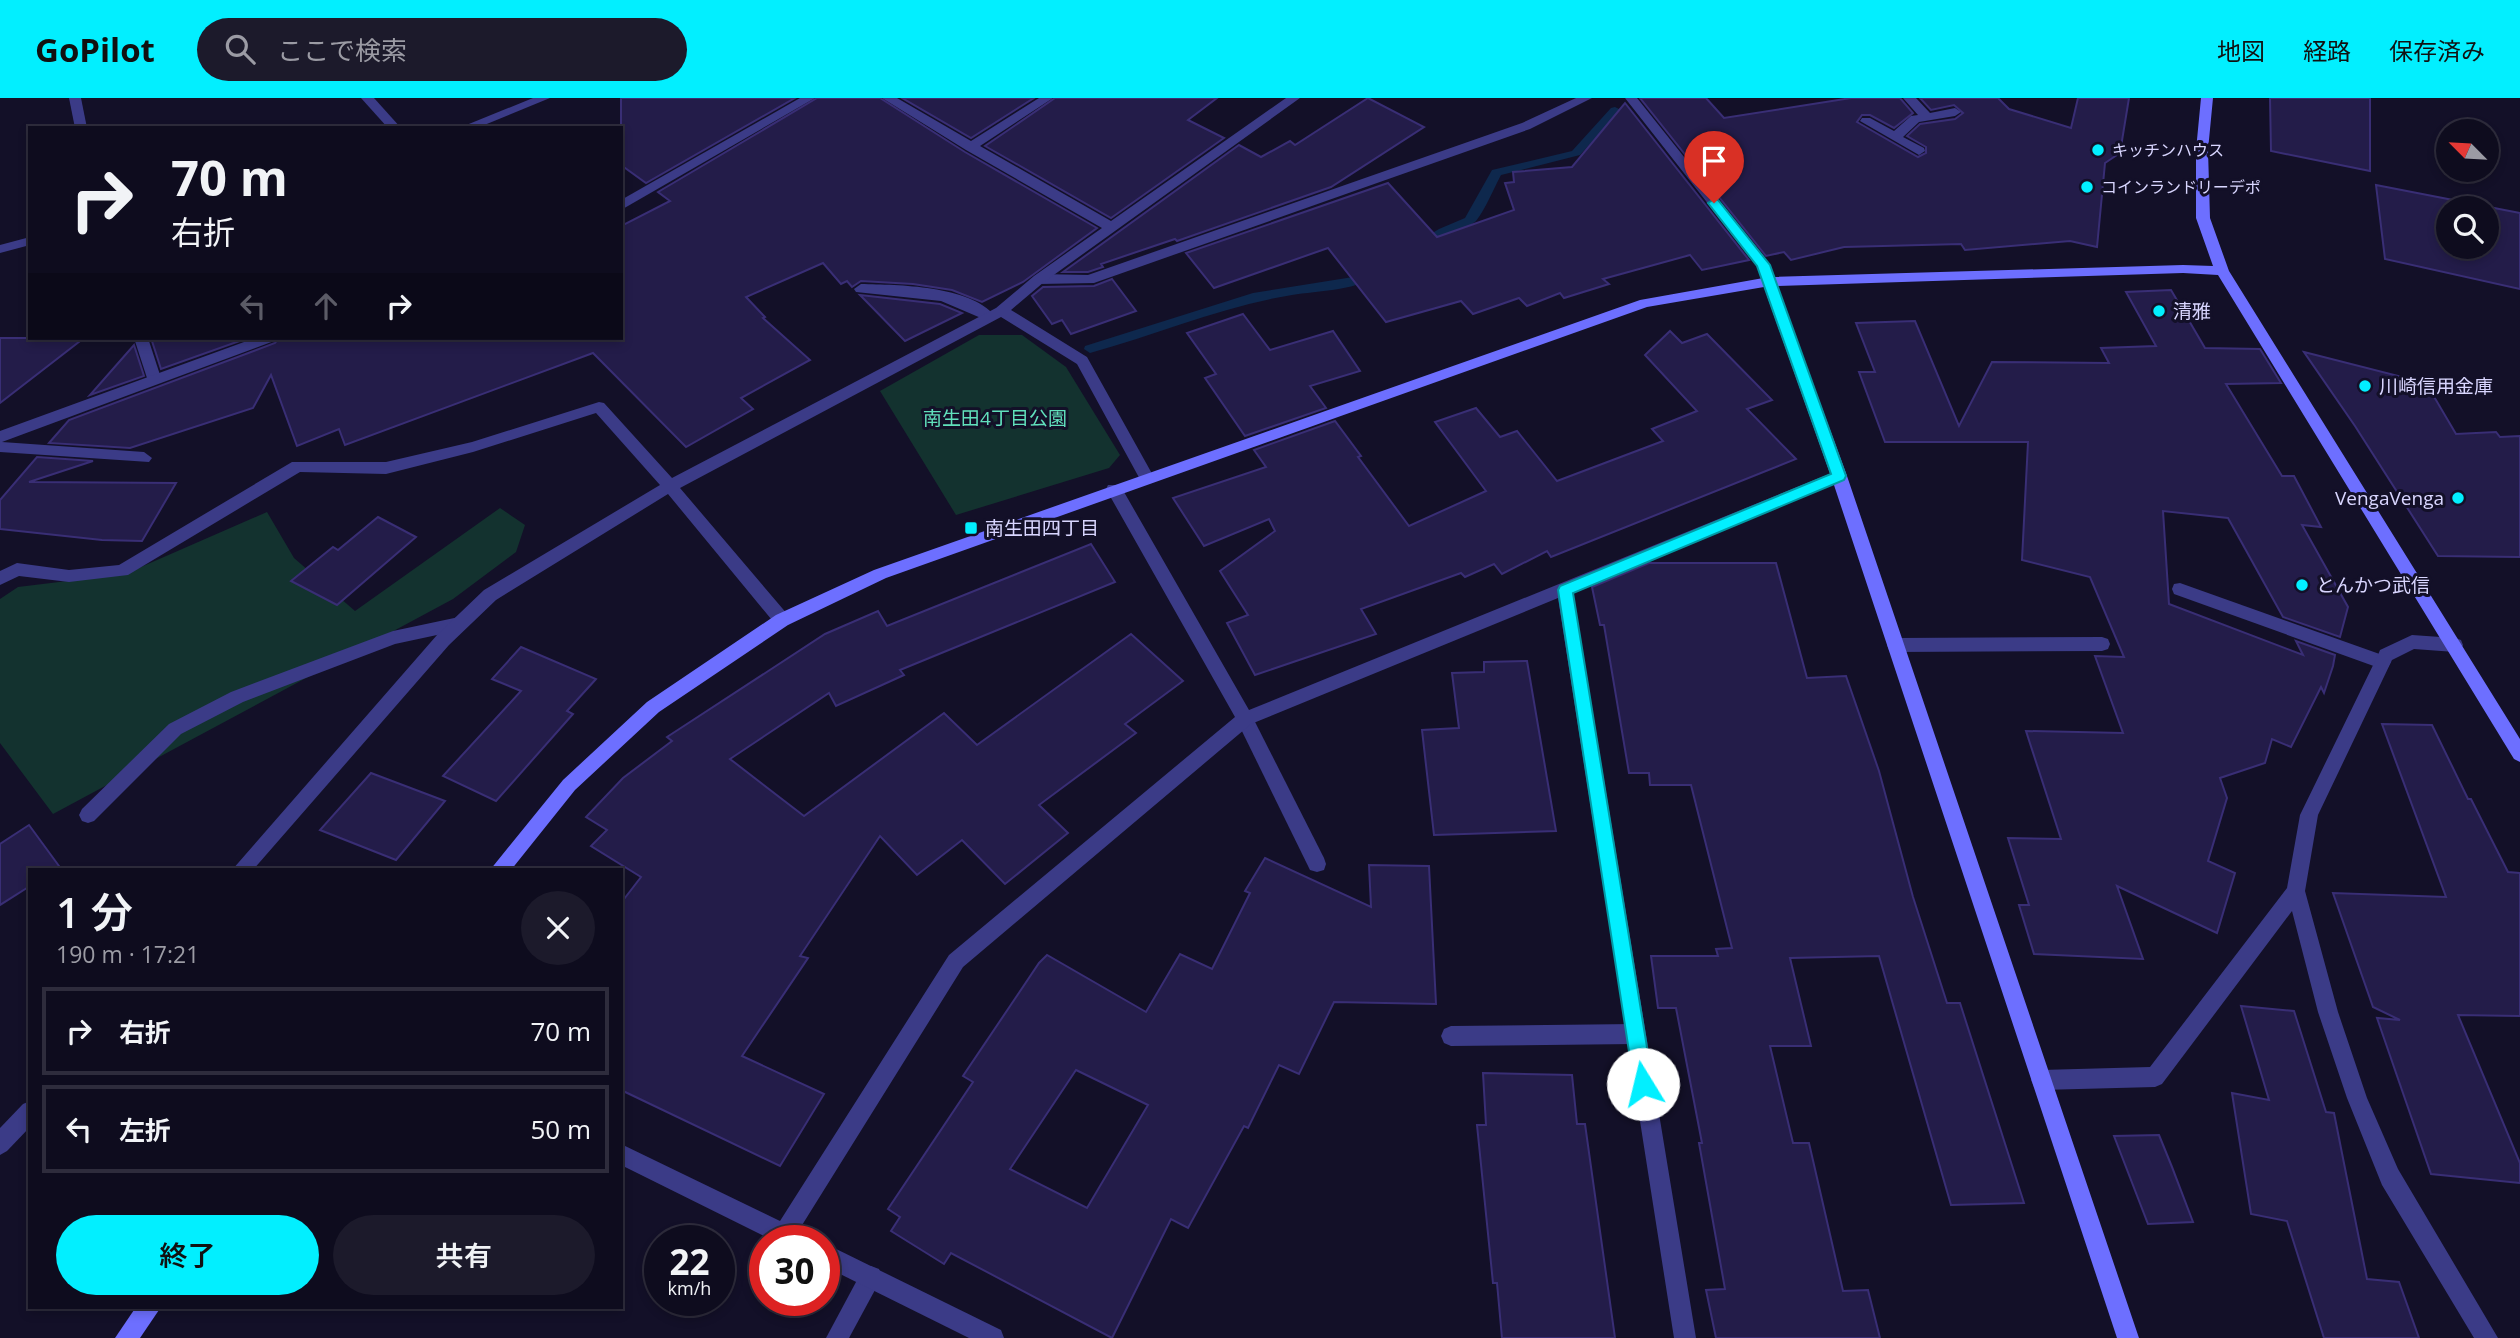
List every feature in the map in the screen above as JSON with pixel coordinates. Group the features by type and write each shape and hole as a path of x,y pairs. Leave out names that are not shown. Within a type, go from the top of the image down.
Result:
{"street":[{"path":"75,98 81,126"},
{"path":"367,98 393,126"},
{"path":"470,126 544,98"},
{"path":"623,205 809,98"},
{"path":"888,98 1113,228"},
{"path":"970,147 1047,98"},
{"path":"244,868 459,624 490,595 670,486 995,314 1039,279 1294,98"},
{"path":"1039,279 1088,280 1526,126 1586,98"},
{"path":"1631,98 1763,265 1839,476 2128,1338"},
{"path":"1909,98 1927,117"},
{"path":"2207,98 2202,150 2203,218 2222,271 2520,754"},
{"path":"1895,137 1915,119 1955,113"},
{"path":"1866,121 1919,151"},
{"path":"0,249 28,242"},
{"path":"501,868 569,785 653,707 782,620 880,574 1645,303 1769,282 2183,269 2222,271"},
{"path":"861,289 925,291 968,303 995,314 1082,361 1147,479"},
{"path":"142,340 154,379"},
{"path":"0,437 263,340"},
{"path":"0,579 17,569 69,576 122,571 298,466 386,468 473,447 599,407 670,486 782,620"},
{"path":"0,447 144,458"},
{"path":"798,1225 956,961 1245,719 1839,476"},
{"path":"1114,489 1245,719 1317,864"},
{"path":"2180,589 2382,662"},
{"path":"1565,590 1685,1338"},
{"path":"88,815 175,729 237,697 393,638 459,624"},
{"path":"2455,645 2412,642 2386,655 2309,815 2296,891 2328,1012 2357,1098 2390,1177 2487,1338"},
{"path":"1895,645 2102,644"},
{"path":"2040,1080 2155,1077 2296,891"},
{"path":"1451,1036 1635,1034"},
{"path":"0,1144 28,1113"},
{"path":"623,1155 766,1225"},
{"path":"840,1262 993,1338"},
{"path":"837,1338 871,1278"},
{"path":"126,1338 148,1309"}],"green space":[{"name":"南生田4丁目公園","path":"979,335 1022,335 1066,367 1120,455 1109,468 956,515 880,391"},
{"path":"500,508 525,525 516,552 453,599 53,814 0,743 0,599 18,587 125,574 267,512 294,558 355,611"}],"building":[{"path":"621,98 795,98 646,183 623,166"},
{"path":"817,98 880,98 965,152 1097,228 1023,282 982,302 952,290 913,284 861,281 852,287 847,281 841,284 823,263 746,297 765,317 763,318 810,360 741,398 753,409 686,447 593,353 345,445 339,429 297,446 271,375 253,408 130,448 49,443 69,420 277,340 623,340 623,225 670,201 658,192"},
{"path":"902,98 1034,98 971,138"},
{"path":"1055,98 1217,98 1188,120 1224,138 1111,218 985,146"},
{"path":"1368,98 1424,127 1331,187 1177,241 1175,239 1101,264 1103,267 1088,272 1063,272 1239,145 1261,157 1290,141 1295,145"},
{"path":"1640,98 1706,98 1724,118 1851,98 1900,98 1913,113 1894,128 1870,115 1862,115 1857,122 1918,157 1926,153 1926,147 1907,136 1920,124 1955,119 1963,113 1954,105 1931,110 1920,98 1998,98 2009,109 2071,128 2078,98 2129,98 2120,153 2105,163 2097,247 2070,241 1965,250 1961,244 1844,247 1791,260 1784,252 1766,256"},
{"path":"2270,98 2370,98 2370,171 2271,151"},
{"path":"1625,103 1749,260 1702,270 1690,255 1603,279 1609,284 1564,298 1560,293 1527,306 1519,298 1473,314 1461,301 1386,322 1328,248 1214,288 1186,253 1388,183 1437,237 1514,210 1505,183 1514,182 1513,172 1572,167"},
{"path":"2376,185 2436,197 2436,259 2499,259 2499,209 2520,213 2520,289 2385,259"},
{"path":"1112,279 1136,311 1071,334 1062,320 1052,324 1032,296 1043,287 1094,286"},
{"path":"2171,290 2205,348 2260,349 2281,383 2226,384 2282,476 2294,476 2321,527 2302,525 2348,607 2340,637 2283,617 2228,518 2163,511 2169,604 2303,655 2296,641 2335,655 2333,666 2324,693 2321,687 2291,747 2272,739 2265,763 2220,778 2227,798 2208,861 2235,873 2217,933 2117,886 2143,959 2034,954 2019,905 2029,905 2008,838 2061,839 2026,731 2123,733 2095,656 2124,657 2090,577 2022,560 2028,442 1885,442 1859,372 1875,372 1856,323 1915,321 1959,426 1992,362 2109,363 2101,348 2156,346 2126,292"},
{"path":"860,295 940,304 962,313 905,341"},
{"path":"1243,314 1270,350 1333,331 1360,371 1310,386 1326,408 1245,436 1205,378 1216,374 1187,333"},
{"path":"1670,331 1682,343 1707,334 1772,400 1747,409 1796,459 1551,557 1547,551 1502,574 1494,564 1465,577 1461,573 1361,609 1376,634 1255,675 1227,623 1248,615 1220,571 1275,531 1269,519 1204,546 1173,498 1266,467 1254,450 1335,421 1409,526 1486,491 1435,422 1476,408 1500,437 1517,431 1557,481 1663,441 1652,429 1697,411 1645,355"},
{"path":"0,338 81,340 0,403"},
{"path":"152,340 242,340 161,369"},
{"path":"134,345 144,376 90,395"},
{"path":"2304,352 2426,383 2456,434 2496,432 2500,437 2520,436 2520,557 2438,556"},
{"path":"37,457 93,461 29,482 176,483 142,541 102,540 0,529 0,500"},
{"path":"378,517 416,537 337,605 291,581 333,547 338,550"},
{"path":"1091,544 1115,582 900,670 904,675 836,706 829,693 730,759 804,816 944,713 977,745 1131,634 1183,681 1125,724 1136,733 1039,805 1068,833 1005,884 962,840 917,875 880,836 800,956 808,958 742,1056 824,1094 780,1166 623,1091 623,900 641,877 591,846 607,830 586,817 623,778 672,741 667,737 825,634 878,611 887,626"},
{"path":"1649,563 1776,563 1807,678 1846,676 1879,771 1913,897 1947,1003 1960,1003 2024,1203 1951,1205 1879,956 1790,958 1811,1046 1770,1046 1793,1143 1809,1143 1843,1291 1868,1290 1880,1338 1716,1338 1706,1290 1725,1289 1699,1143 1702,1143 1676,1008 1658,1008 1651,956 1718,956 1716,949 1732,948 1691,785 1650,785 1649,773 1629,773 1604,625 1600,625 1592,587"},
{"path":"521,647 596,679 567,711 573,714 496,801 443,776 521,691 492,679"},
{"path":"1527,661 1556,831 1434,835 1422,730 1459,728 1452,673 1484,672 1484,662"},
{"path":"2382,724 2432,725 2508,872 2520,873 2520,1016 2458,1015 2520,1163 2520,1183 2431,1174 2377,1018 2400,1020 2373,1007 2333,893 2446,897"},
{"path":"371,773 445,801 396,860 320,830"},
{"path":"29,825 59,866 28,868 28,887 0,905 0,844"},
{"path":"1265,858 1371,907 1369,865 1429,866 1436,1004 1334,1002 1299,1074 1279,1065 1248,1128 1244,1126 1188,1228 1171,1219 1112,1338 951,1253 944,1264 891,1231 900,1217 888,1209 973,1082 963,1076 1047,955 1146,1012 1180,954 1212,969 1250,893 1245,891","holes":["1076,1070 1148,1105 1087,1208 1010,1169"]},
{"path":"2241,1006 2294,1011 2326,1112 2334,1113 2367,1279 2399,1282 2419,1338 2324,1338 2287,1221 2251,1214 2232,1093 2269,1100"},
{"path":"1483,1073 1572,1075 1577,1124 1585,1124 1615,1338 1502,1338 1497,1283 1493,1283 1477,1125 1486,1125"},
{"path":"2159,1135 2193,1222 2148,1224 2114,1136"}],"waterway":[{"path":"1420,246 1443,232 1470,221 1496,173 1576,153 1615,110"},
{"path":"1090,349 1253,297 1356,281 1374,273"}],"place":[{"name":"キッチンハウス","path":"2098,150"},
{"name":"コインランドリーデポ","path":"2087,187"},
{"name":"清雅","path":"2159,311"},
{"name":"川崎信用金庫","path":"2365,386"},
{"name":"VengaVenga","path":"2458,498"},
{"name":"南生田四丁目","path":"971,528"},
{"name":"とんかつ武信","path":"2302,585"}],"route":[{"path":"1643,1084 1565,590 1839,476 1763,265 1714,203"}]}
